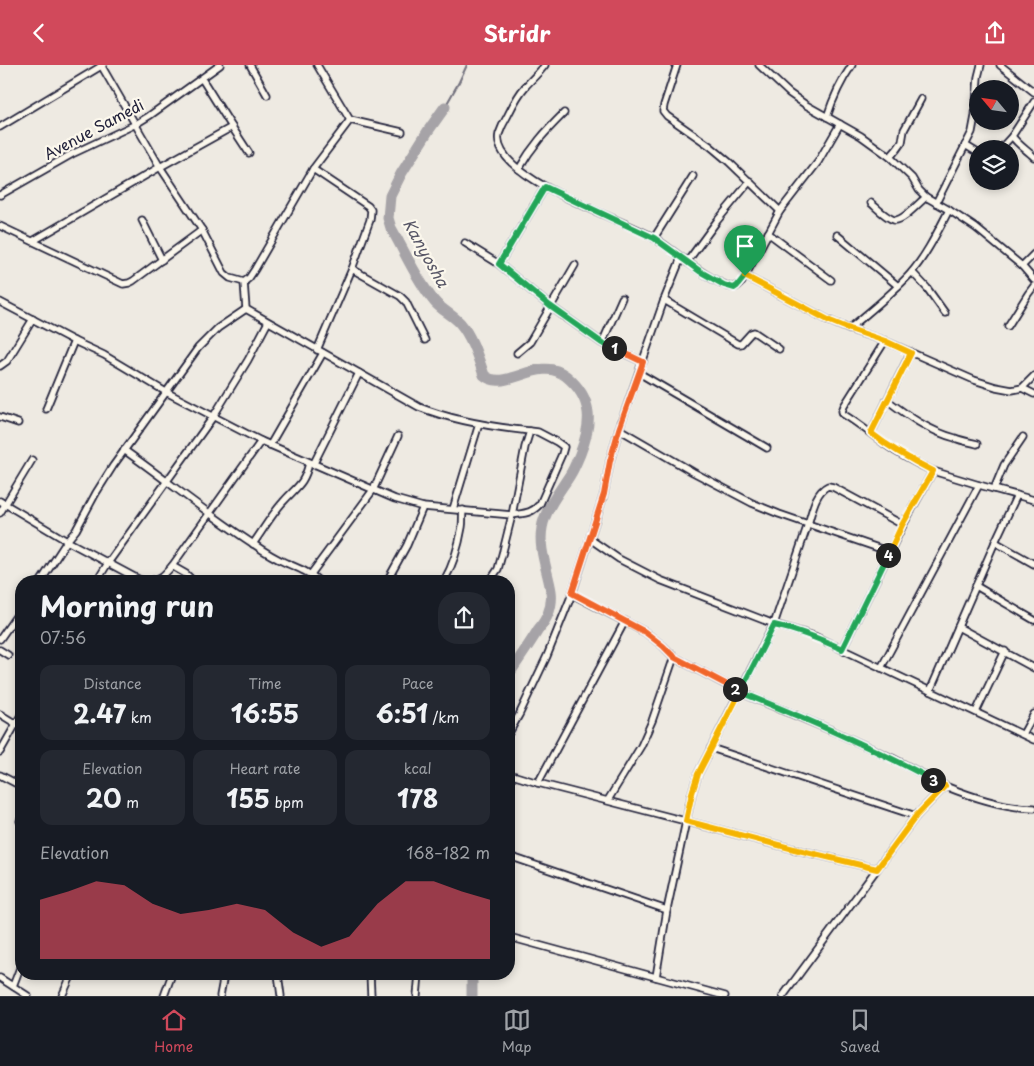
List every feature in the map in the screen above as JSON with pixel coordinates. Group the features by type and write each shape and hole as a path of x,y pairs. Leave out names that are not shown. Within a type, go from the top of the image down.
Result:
{"street":[{"path":"0,127 102,65 160,167 202,230 224,273 230,278 244,282"},
{"name":"Avenue Samedi","path":"0,195 72,154 136,124 220,65"},
{"path":"250,65 266,95"},
{"path":"317,65 350,120 402,132"},
{"path":"545,65 517,98 499,133 501,148 509,159 519,169 545,187 654,238 713,279 734,288 745,276 780,211 818,162 840,124"},
{"path":"677,65 663,111 667,116 730,162 780,211"},
{"path":"827,117 845,75 852,65"},
{"path":"936,203 972,132 981,65"},
{"path":"1000,65 1034,92"},
{"path":"761,66 789,93 861,136 890,157 912,178 926,197 976,228 1022,266 1034,280"},
{"path":"202,79 249,153"},
{"path":"890,157 902,142 904,130 921,99"},
{"path":"1008,140 1034,103"},
{"path":"519,169 540,138 564,113"},
{"path":"244,282 255,269 313,169 350,120"},
{"path":"33,241 232,127"},
{"path":"1012,136 1034,157"},
{"path":"965,145 969,147"},
{"path":"270,445 320,352 370,220 371,210 368,206 313,169"},
{"path":"654,238 693,176"},
{"path":"687,262 750,181"},
{"path":"499,264 545,187"},
{"path":"871,203 885,215 895,220 901,219 926,197"},
{"path":"850,329 912,272 933,241 949,210"},
{"path":"142,220 162,260"},
{"path":"0,226 123,284 134,281 202,230"},
{"path":"768,233 831,280"},
{"path":"837,235 898,286"},
{"path":"465,243 499,264 550,306 602,343 643,362"},
{"path":"1022,266 1034,255"},
{"path":"515,722 547,655 572,593 604,494 610,461 619,429 664,300 681,258"},
{"path":"517,353 530,342 574,265"},
{"path":"352,269 400,296 406,302 425,340"},
{"path":"912,272 927,288 945,313"},
{"path":"745,276 830,321 885,341 974,380 1012,390 1022,388 1034,376"},
{"path":"244,282 246,309"},
{"path":"1008,326 1028,293 1034,287"},
{"path":"602,343 622,298"},
{"path":"664,300 738,344 741,344 751,333 754,333 779,349"},
{"path":"0,301 104,355 166,392 213,417 311,464 395,499 423,507 512,515 534,510 540,504 564,447 557,441 538,431 480,424 434,413 419,407 246,309"},
{"path":"45,575 76,530 100,486 124,450 198,348 218,328 246,309"},
{"path":"0,366 7,361 33,319"},
{"path":"101,575 213,417 248,360 268,322"},
{"path":"46,409 74,341"},
{"path":"885,341 842,411 843,414 907,458 933,471 1034,499"},
{"path":"871,433 911,353"},
{"path":"253,544 283,502 300,485 359,373"},
{"path":"639,373 767,448"},
{"path":"1022,388 1034,394"},
{"path":"887,400 909,417 924,425 953,438 977,444"},
{"path":"0,417 18,423"},
{"path":"453,509 480,424"},
{"path":"619,429 693,472 752,503 890,552"},
{"path":"494,575 498,569 512,515 525,447 530,431"},
{"path":"124,450 253,544 269,554 311,574 373,490 398,436"},
{"path":"994,489 1004,465 1023,437"},
{"path":"164,575 261,441"},
{"path":"0,513 3,503 32,460"},
{"path":"842,649 902,525 933,471"},
{"path":"881,668 979,485"},
{"path":"656,977 667,910 692,793 698,774 774,625 814,504 821,490 828,486 832,487 902,525"},
{"path":"930,691 1017,495"},
{"path":"3,503 67,541 131,575"},
{"path":"390,575 407,545 423,507"},
{"path":"447,575 460,537 463,510"},
{"path":"590,539 619,559 660,580 774,625 814,636 1034,740"},
{"path":"995,542 1034,565"},
{"path":"172,566 187,575"},
{"path":"976,586 1034,620"},
{"path":"572,593 645,632 674,657 740,692 875,750 945,786 988,801 1034,808"},
{"path":"0,639 15,618"},
{"path":"538,783 625,621"},
{"path":"958,627 1034,668"},
{"path":"0,649 8,655"},
{"path":"976,712 1005,651"},
{"path":"608,801 641,746 652,721 674,657"},
{"path":"1022,734 1034,713"},
{"path":"0,714 15,723"},
{"path":"0,752 15,731"},
{"path":"711,747 916,816"},
{"path":"0,775 15,783"},
{"path":"515,776 877,869"},
{"path":"783,996 916,816 945,786"},
{"path":"515,857 667,910"},
{"path":"515,939 725,996"},
{"path":"0,978 28,996"},
{"path":"13,985 15,980"},
{"path":"62,996 69,980"},
{"path":"164,996 170,980"},
{"path":"220,996 223,980"},
{"path":"279,980 281,996"},
{"path":"370,980 371,996"},
{"path":"417,996 418,980"}],"waterway":[{"name":"Kanyosha","path":"445,107 467,65"},
{"name":"Kanyosha","path":"445,107 401,174 390,196 388,218 391,228 416,275 428,293 437,304 457,320 468,335 484,375 492,380 502,380 534,371 556,370 566,376 582,394 588,412 587,432 580,454 571,473 550,507 542,528 542,552 551,591 550,609 544,622 515,665"},
{"name":"Kanyosha","path":"472,980 472,996"}],"route":[{"path":"745,276 734,288 724,285 701,272 654,238 545,187 499,264 550,306 602,343 643,362 619,429 610,461 604,494 572,593 645,632 674,657 740,692 698,774 686,821 877,869 916,816 945,786 892,758 740,692 774,625 814,636 842,649 902,525 933,471 907,458 871,433 911,353 885,341 830,321 745,276"}]}
